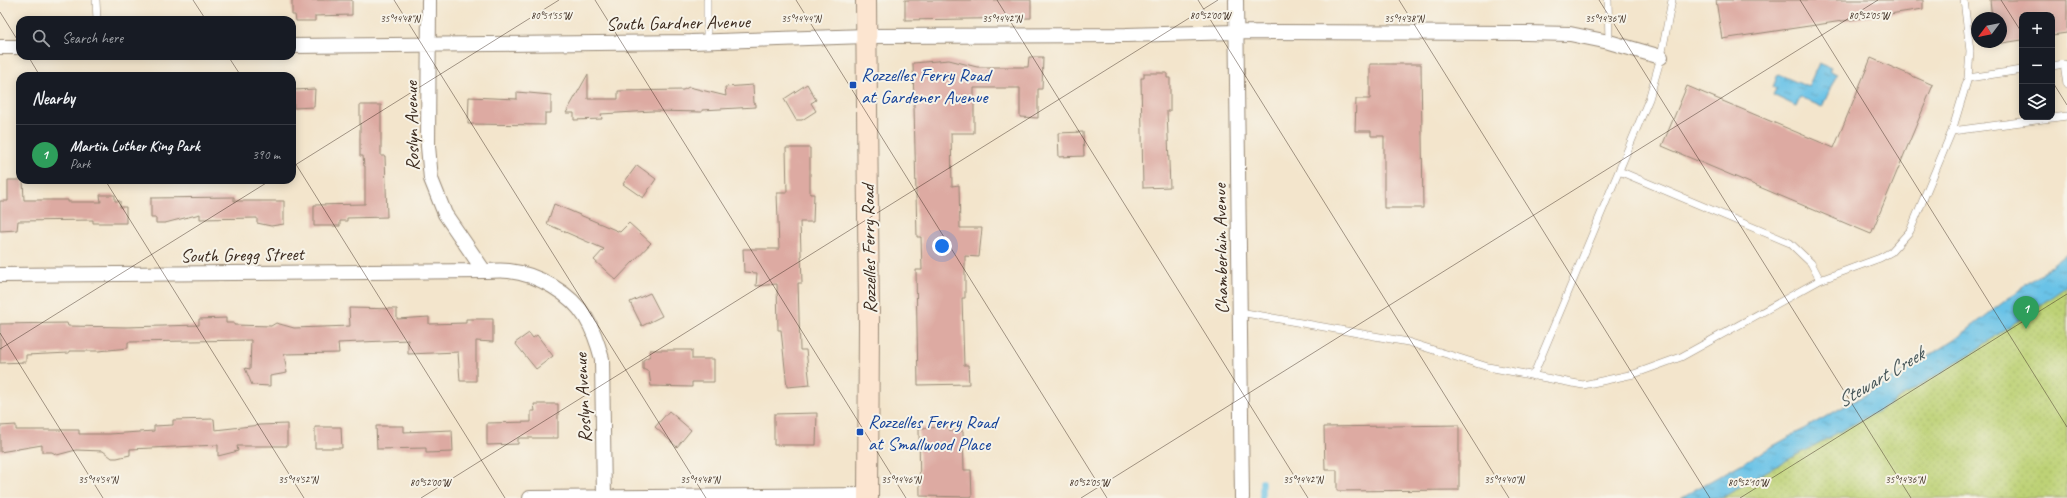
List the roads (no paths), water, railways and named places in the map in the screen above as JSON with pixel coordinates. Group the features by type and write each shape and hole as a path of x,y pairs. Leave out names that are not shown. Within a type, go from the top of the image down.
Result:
{"street":[{"name":"Roslyn Avenue","path":"429,0 428,146 431,179 445,214 484,271 508,271 526,274 549,284 568,298 585,316 589,323 596,337 602,358 604,498"},
{"name":"Rozzelles Ferry Road","path":"866,0 869,322 868,497"},
{"name":"Chamberlain Avenue","path":"1236,0 1242,498"},
{"name":"South Gardner Avenue","path":"296,46 707,42 866,36 1094,35 1236,32 1570,34 1609,42 1662,57"},
{"path":"0,47 16,47"},
{"name":"South Gregg Street","path":"0,276 484,271"},
{"path":"530,498 868,497"}],"lane":[{"path":"96,0 97,16"},
{"path":"707,0 707,42"},
{"path":"1608,0 1609,42"},
{"path":"1532,376 1649,99 1662,57 1672,0"},
{"path":"1240,312 1408,342 1488,367 1583,385 1634,374 1681,357 1820,280 1880,258 1900,243 1910,231 1952,131 1968,78 1970,51 1964,0"},
{"path":"2055,66 2064,64 2067,84"},
{"path":"1968,78 2019,70"},
{"path":"1952,131 2067,116"},
{"path":"1619,170 1790,243 1811,263 1820,280"}],"water":[{"path":"1819,63 1831,68 1829,71 1837,74 1822,107 1800,97 1796,106 1773,95 1776,89 1773,87 1778,74 1808,87"},
{"path":"2067,253 2067,286 1976,350 1889,405 1758,476 1722,498 1680,498 1879,387 1957,338"}],"waterway":[{"path":"1262,482 1262,498"}],"place":[{"name":"Rozzelles Ferry Road at Gardener Avenue","path":"853,85"},
{"name":"Martin Luther King Park","path":"2026,329"},
{"name":"Rozzelles Ferry Road at Smallwood Place","path":"860,432"}],"water label":[{"name":"Stewart Creek","path":"1880,377"}]}
